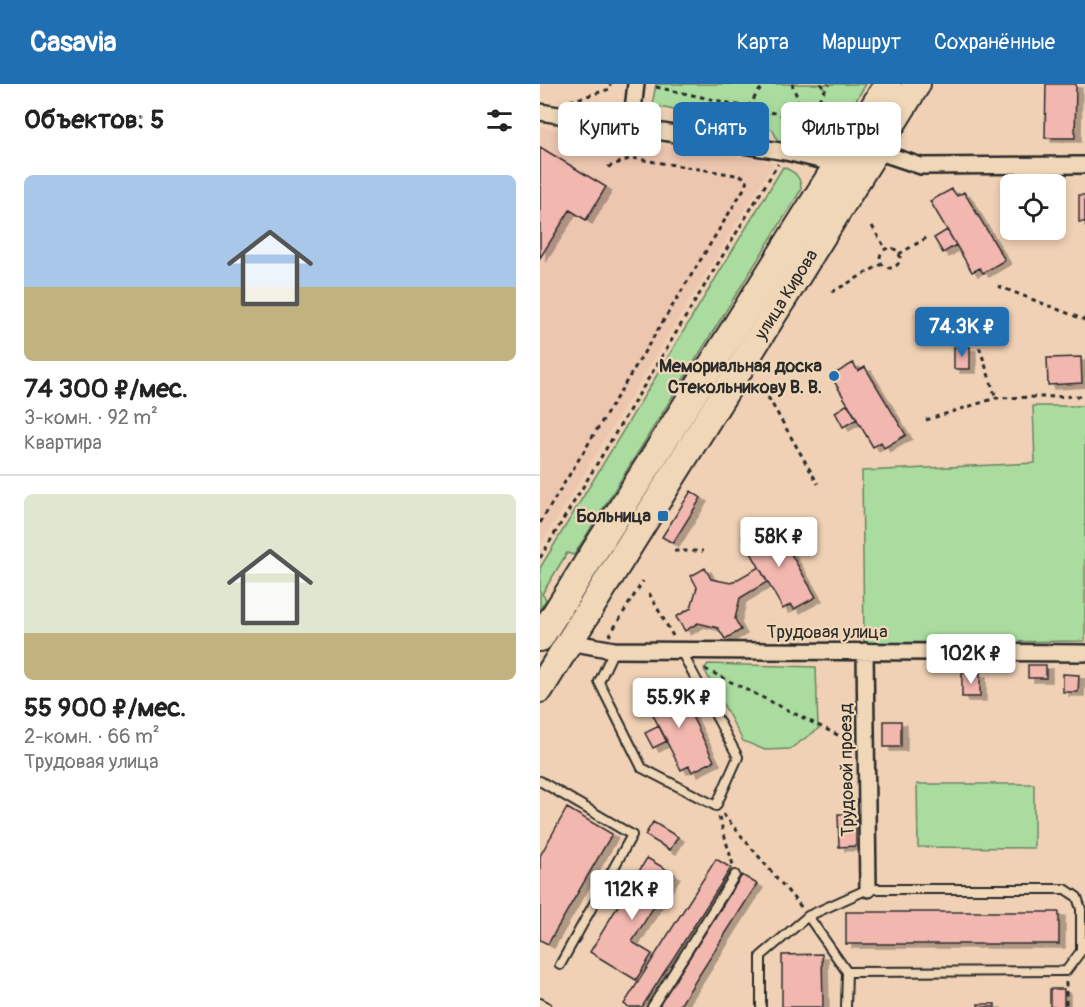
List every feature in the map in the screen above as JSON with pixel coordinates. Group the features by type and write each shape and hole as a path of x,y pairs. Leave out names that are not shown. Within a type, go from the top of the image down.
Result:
{"main road":[{"name":"улица Кирова","path":"540,638 888,84"},
{"name":"улица Кирова","path":"901,110 917,84"},
{"name":"улица Кирова","path":"543,674 569,642 873,156"},
{"path":"837,164 862,173"},
{"path":"661,446 660,452 665,462 677,464 682,461"}],"street":[{"path":"634,102 636,84"},
{"path":"540,112 558,115"},
{"path":"661,131 781,151"},
{"path":"803,156 837,164"},
{"path":"891,156 921,166 1085,165"},
{"name":"Трудовая улица","path":"569,642 608,649 687,651 1085,653"},
{"name":"Трудовой проезд","path":"865,651 868,889"}],"lane":[{"path":"608,649 599,682 642,768 716,806 738,757 687,651"},
{"path":"540,781 632,836 560,965"},
{"path":"652,1007 735,875"},
{"path":"761,1007 761,956 808,916 868,889 1065,888 1077,897 1081,909 1081,951 1066,971 847,972"},
{"path":"808,916 847,972 846,1007"},
{"path":"540,1003 547,1007"}],"path":[{"path":"569,102 610,89 610,84"},
{"path":"661,84 656,87 725,102"},
{"path":"751,102 764,84"},
{"path":"792,84 799,102"},
{"path":"820,84 826,88"},
{"path":"817,102 829,84"},
{"path":"540,558 784,156"},
{"path":"540,523 739,197 747,180 742,176 631,158 606,168"},
{"path":"872,226 885,248"},
{"path":"899,254 928,237"},
{"path":"891,247 899,254 900,262 896,267 889,268 882,264 880,254 885,248 891,247"},
{"path":"832,292 882,264"},
{"path":"998,286 1085,320"},
{"path":"950,314 978,343 996,398"},
{"path":"926,420 996,398 1085,396"},
{"path":"768,397 818,484"},
{"path":"674,551 703,551"},
{"path":"608,649 643,581"},
{"path":"648,593 687,651 704,669 866,748"},
{"path":"716,806 735,875"},
{"path":"716,806 808,916"},
{"path":"1066,971 1066,1007"}],"shaded area":[{"path":"540,127 558,130 558,156 661,156 661,145 673,147 673,156 734,156 774,162 543,541 540,539"}],"green space":[{"path":"656,84 866,84 855,102 781,102 781,143 778,142 773,130 769,129 769,102 673,102 673,110 661,107 661,102 653,100"},
{"path":"783,167 796,175 800,181 801,190 574,555 567,553 542,594 546,599 540,610 540,568"},
{"path":"1033,406 1085,406 1085,641 864,643 862,471 1035,463"},
{"path":"708,664 816,667 818,729 790,749 765,750 743,741 704,669"},
{"path":"917,784 1034,784 1034,848 918,847"}],"building":[{"path":"1046,84 1076,84 1075,138 1045,138"},
{"path":"540,147 606,187 586,220 570,210 540,258"},
{"path":"952,189 957,196 964,192 1005,260 983,273 980,268 972,272 930,201"},
{"path":"1079,195 1085,195 1085,222 1079,222"},
{"path":"947,230 956,245 943,253 934,238"},
{"path":"954,347 970,347 970,369 954,369"},
{"path":"1081,357 1082,383 1048,385 1047,358"},
{"path":"853,363 858,371 865,367 906,435 884,448 881,442 873,447 831,376"},
{"path":"848,404 857,419 843,427 835,412"},
{"path":"691,491 701,498 673,543 662,537"},
{"path":"764,525 768,533 776,528 816,597 794,609 791,604 783,609 742,537"},
{"path":"759,567 767,582 740,598 735,619 741,630 725,639 718,628 698,623 685,631 676,617 691,608 697,587 691,576 705,568 711,579 731,583"},
{"path":"1028,665 1046,665 1046,678 1028,678"},
{"path":"962,673 980,673 980,697 962,697"},
{"path":"1063,674 1079,675 1078,692 1063,692"},
{"path":"667,685 671,694 679,690 714,761 692,772 689,766 681,770 644,697"},
{"path":"884,721 901,721 901,747 884,747"},
{"path":"659,726 667,741 653,748 645,733"},
{"path":"567,808 612,834 548,944 540,940 540,856"},
{"path":"838,814 856,814 856,846 839,847"},
{"path":"653,822 678,837 670,850 645,835"},
{"path":"647,858 674,874 632,942 652,954 636,980 590,952"},
{"path":"716,859 731,868 642,1007 628,1007 624,1004"},
{"path":"742,875 757,884 679,1007 658,1007"},
{"path":"846,912 1059,912 1059,944 846,944"},
{"path":"822,954 823,1007 782,1007 782,955"},
{"path":"1050,989 1064,989 1064,1007 1050,1007"},
{"path":"978,1004 995,1004 995,1007 978,1007"}],"place":[{"name":"Мемориальная доска Стекольникову В. В.","path":"834,376"},
{"name":"Больница","path":"663,516"}]}
